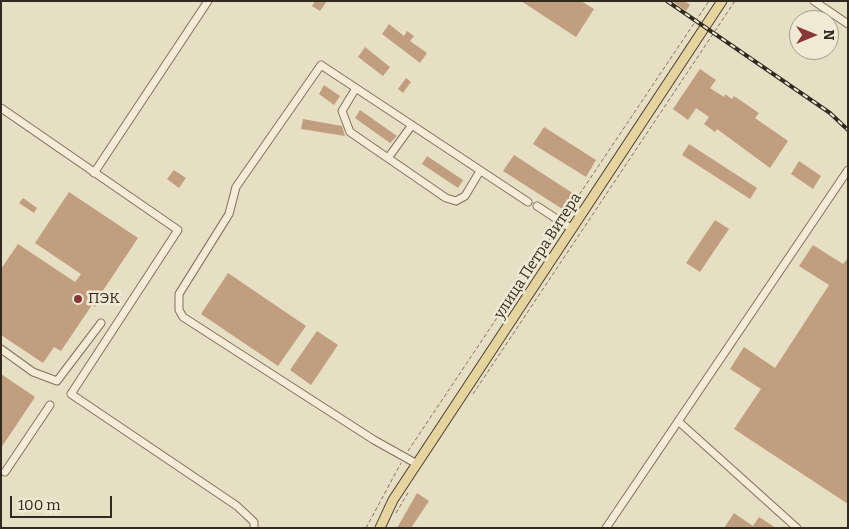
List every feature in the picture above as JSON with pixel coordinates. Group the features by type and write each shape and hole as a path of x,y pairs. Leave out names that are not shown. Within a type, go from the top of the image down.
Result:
{"main road":[{"name":"улица Петра Витера","path":"380,528 393,500 722,1"}],"lane":[{"path":"94,173 208,1"},
{"path":"814,1 848,24"},
{"path":"417,464 374,440 182,317 179,294 229,214 236,187 321,65 528,202"},
{"path":"356,88 342,111 350,132 446,198 456,201 465,196 480,170"},
{"path":"1,108 178,230 71,394 237,506 254,522 254,528"},
{"path":"388,158 412,125"},
{"path":"606,528 845,179 848,170"},
{"path":"537,206 572,229"},
{"path":"1,349 33,372 57,381 101,323"},
{"path":"3,474 50,405"},
{"path":"678,421 797,528"}],"path":[{"path":"366,528 404,457 709,1"},
{"path":"473,393 735,1"},
{"path":"396,513 409,491"}],"building":[{"path":"315,1 327,1 320,11 312,6"},
{"path":"521,1 581,1 594,9 576,37"},
{"path":"672,1 685,1 690,5 686,11"},
{"path":"389,24 404,36 407,31 414,36 410,41 427,53 420,63 382,34"},
{"path":"365,47 390,67 383,76 358,57"},
{"path":"700,69 716,80 710,88 724,97 725,94 732,99 734,96 759,113 755,118 788,141 770,168 717,129 715,132 704,124 709,117 696,108 688,120 673,109"},
{"path":"406,78 411,82 403,93 398,89"},
{"path":"324,85 340,96 334,105 319,94"},
{"path":"360,110 397,136 390,143 355,118"},
{"path":"303,119 342,126 345,136 301,129"},
{"path":"544,127 596,160 586,177 533,144"},
{"path":"689,144 757,188 750,199 682,155"},
{"path":"514,155 574,194 564,210 503,171"},
{"path":"427,156 463,180 458,188 422,164"},
{"path":"799,161 821,176 813,189 791,174"},
{"path":"174,170 186,178 179,188 167,179"},
{"path":"69,192 138,238 98,298 101,300 95,307 92,305 61,351 54,347 43,363 1,335 1,269 18,244 75,282 81,274 35,243"},
{"path":"23,198 37,208 34,213 19,203"},
{"path":"715,220 729,229 700,272 686,263"},
{"path":"813,245 843,264 848,258 848,504 734,429 761,389 730,369 744,347 775,368 829,285 799,266"},
{"path":"228,273 306,326 278,366 201,314"},
{"path":"317,331 338,345 311,385 290,370"},
{"path":"1,374 35,397 1,448"},
{"path":"417,493 429,501 411,528 397,528"},
{"path":"734,513 753,526 759,517 776,528 724,528"}],"railway":[{"path":"667,1 830,113 848,130"}],"place":[{"name":"ПЭК","path":"78,299"}]}
